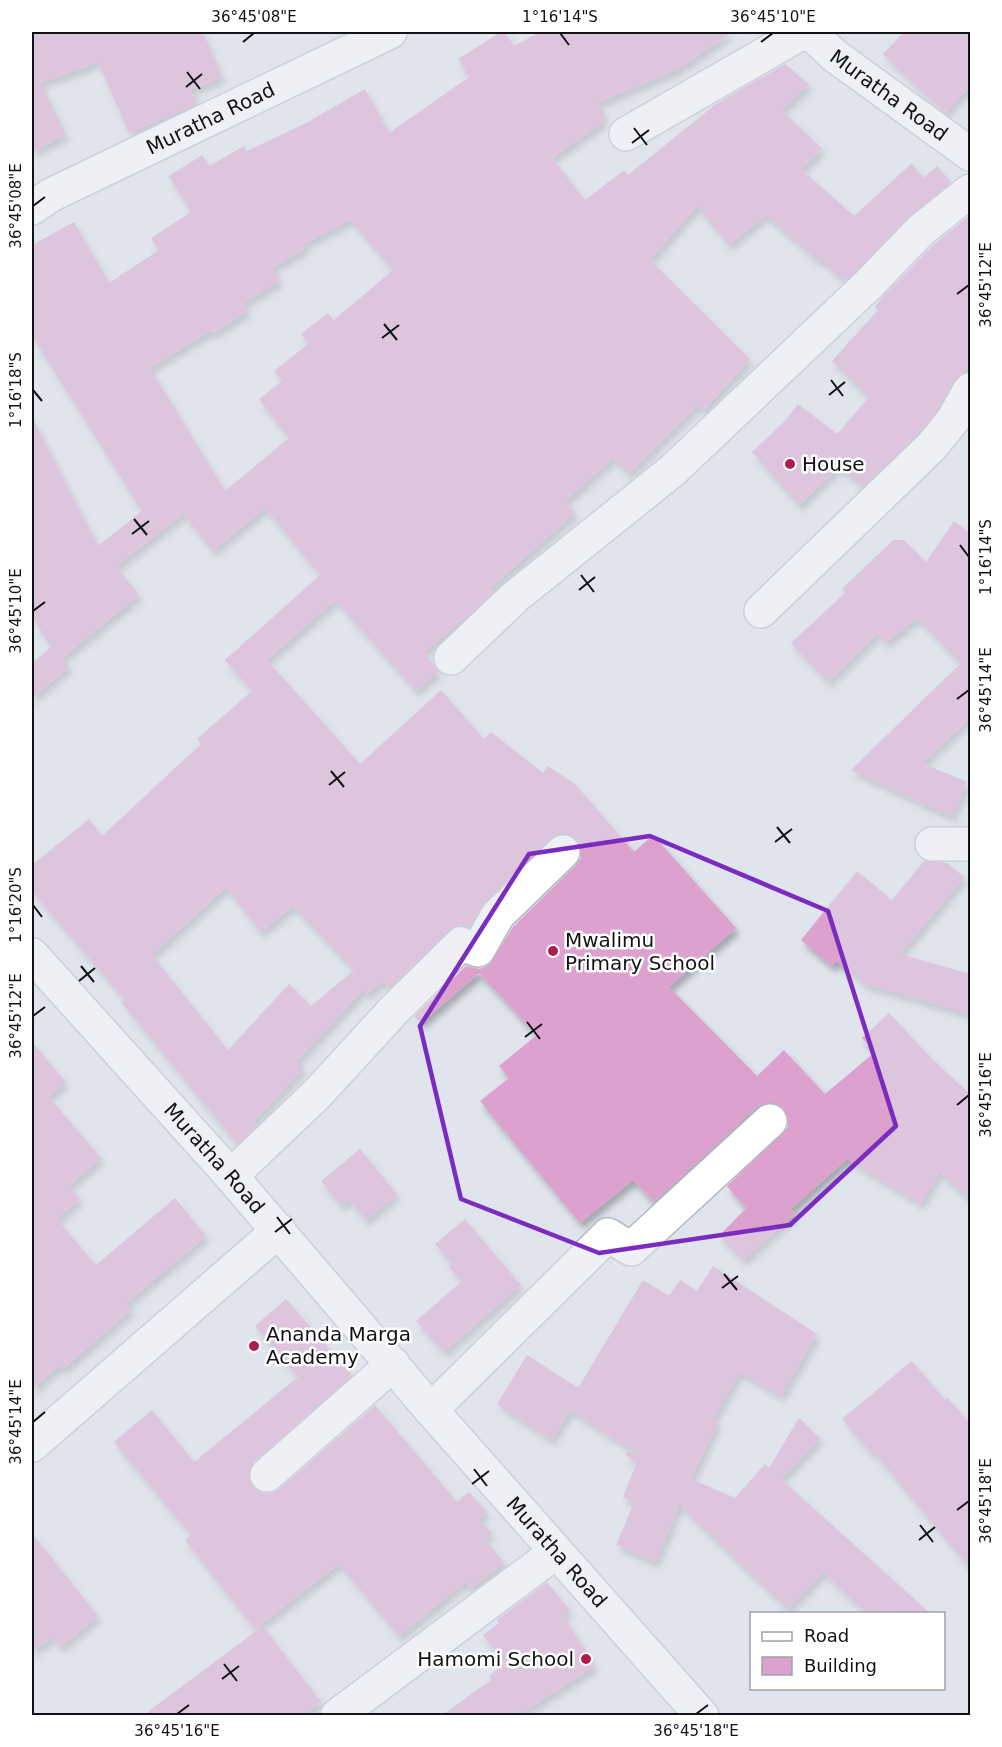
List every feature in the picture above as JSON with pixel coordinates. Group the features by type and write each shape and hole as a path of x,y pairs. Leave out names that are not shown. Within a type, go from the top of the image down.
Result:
{"street":[{"name":"Muratha Road","path":"32,208 51,195 390,32"},
{"path":"626,134 803,32"},
{"name":"Muratha Road","path":"809,32 835,56 970,154"},
{"path":"451,658 515,597 673,470 869,284 921,230 970,191"},
{"path":"761,611 932,446 953,420 970,390"},
{"path":"932,843 970,844"},
{"path":"231,1176 317,1094 394,1010 461,944 478,950 498,915 563,852"},
{"name":"Muratha Road","path":"32,955 279,1230 431,1410 702,1716"},
{"path":"431,1410 608,1235 631,1250 770,1121"},
{"path":"32,1445 279,1230"},
{"path":"267,1476 393,1364"},
{"path":"337,1716 556,1552"}],"highlighted area":[{"path":"650,836 828,911 896,1126 790,1225 599,1253 461,1199 420,1026 529,854"}],"building":[{"path":"32,32 203,32 222,77 191,90 197,104 129,133 98,62 40,83 66,135 32,152"},
{"path":"501,32 505,32 514,46 540,32 732,32 678,69 597,103 603,111 603,122 552,158 585,200 624,170 628,175 716,104 785,64 809,84 782,110 822,149 801,169 854,216 912,163 923,178 937,166 951,182 908,217 845,281 820,259 818,261 766,215 729,245 697,206 650,260 750,359 703,411 697,405 629,474 613,458 565,501 575,513 489,589 493,592 480,605 424,652 438,671 416,691 335,600 267,660 360,764 441,690 484,739 491,732 543,773 548,766 575,784 634,852 653,835 736,928 669,987 757,1076 784,1050 825,1094 875,1052 862,1038 889,1013 932,1059 970,1094 970,1200 939,1172 921,1204 847,1159 791,1209 795,1214 743,1260 719,1236 746,1208 727,1186 788,1127 788,1117 784,1109 776,1103 766,1103 757,1107 654,1202 633,1180 580,1223 480,1101 509,1078 499,1066 537,1035 479,973 421,1023 414,1016 466,966 480,969 489,965 513,927 576,865 581,858 581,848 577,839 569,834 559,834 550,839 485,902 469,927 458,926 448,931 389,988 383,981 367,994 363,990 297,1061 304,1068 254,1121 257,1125 237,1144 122,1003 125,1000 32,891 32,865 89,819 102,836 201,744 197,739 252,691 225,660 320,575 265,508 213,551 183,514 116,566 139,595 62,658 69,667 32,698 32,663 51,647 32,616 32,417 98,546 142,511 32,336 32,245 74,222 109,283 159,250 151,238 191,212 169,176 202,155 209,166 244,146 247,151 306,123 365,89 389,133 469,77 458,59","holes":["350,220 393,270 334,320 328,313 301,334 308,344 274,371 282,381 259,399 289,438 225,491 150,368 211,330 213,333 248,311 243,303 280,281 272,268 305,249 302,245","226,887 261,932 293,906 354,970 311,1006 289,984 228,1050 152,955"]},
{"path":"904,32 970,32 970,86 945,113 883,54"},
{"path":"970,215 970,365 954,380 935,413 918,433 863,486 839,467 799,505 752,452 784,422 798,404 837,434 869,397 832,361 878,310 875,307 884,295 934,244"},
{"path":"954,521 970,533 970,718 922,763 967,782 952,817 851,770 961,663 917,618 885,643 878,633 828,682 791,643 845,593 842,589 893,540 904,540 926,562"},
{"path":"924,861 947,863 964,877 900,954 970,974 970,1014 865,984 837,961 832,966 801,940 857,871 892,900"},
{"path":"32,1042 66,1082 48,1096 101,1158 69,1186 80,1199 57,1219 96,1265 175,1198 206,1236 126,1303 132,1309 63,1369 60,1365 32,1389"},
{"path":"360,1149 397,1194 366,1220 349,1199 341,1205 321,1181"},
{"path":"465,1219 521,1285 444,1352 416,1321 462,1281 449,1267 452,1264 435,1244"},
{"path":"713,1266 817,1334 781,1396 740,1372 713,1419 718,1422 691,1479 735,1498 765,1464 769,1468 799,1418 820,1438 781,1479 929,1612 866,1612 823,1572 788,1609 679,1505 656,1562 616,1545 634,1503 623,1497 636,1464 625,1454 627,1452 640,1455 570,1410 552,1440 497,1404 527,1355 578,1388 643,1280 669,1296 680,1280 697,1291"},
{"path":"286,1299 352,1375 255,1461 249,1470 249,1479 253,1487 262,1493 271,1493 279,1489 375,1405 457,1502 469,1492 487,1512 479,1519 492,1533 485,1539 504,1563 471,1588 465,1582 399,1636 339,1564 255,1629 185,1540 191,1535 114,1442 152,1410 194,1462 298,1377 255,1326"},
{"path":"912,1361 945,1400 948,1398 970,1424 970,1568 873,1451 871,1453 842,1419"},
{"path":"32,1533 98,1616 61,1647 52,1637 32,1652"},
{"path":"547,1582 569,1609 563,1615 595,1666 517,1716 441,1716 491,1680 489,1676 505,1663 483,1635 499,1623 497,1620"},
{"path":"263,1626 321,1702 303,1716 142,1716"}],"place":[{"name":"House","path":"790,464"},
{"name":"Mwalimu Primary School","path":"553,951"},
{"name":"Ananda Marga Academy","path":"254,1346"},
{"name":"Hamomi School","path":"586,1659"}]}
